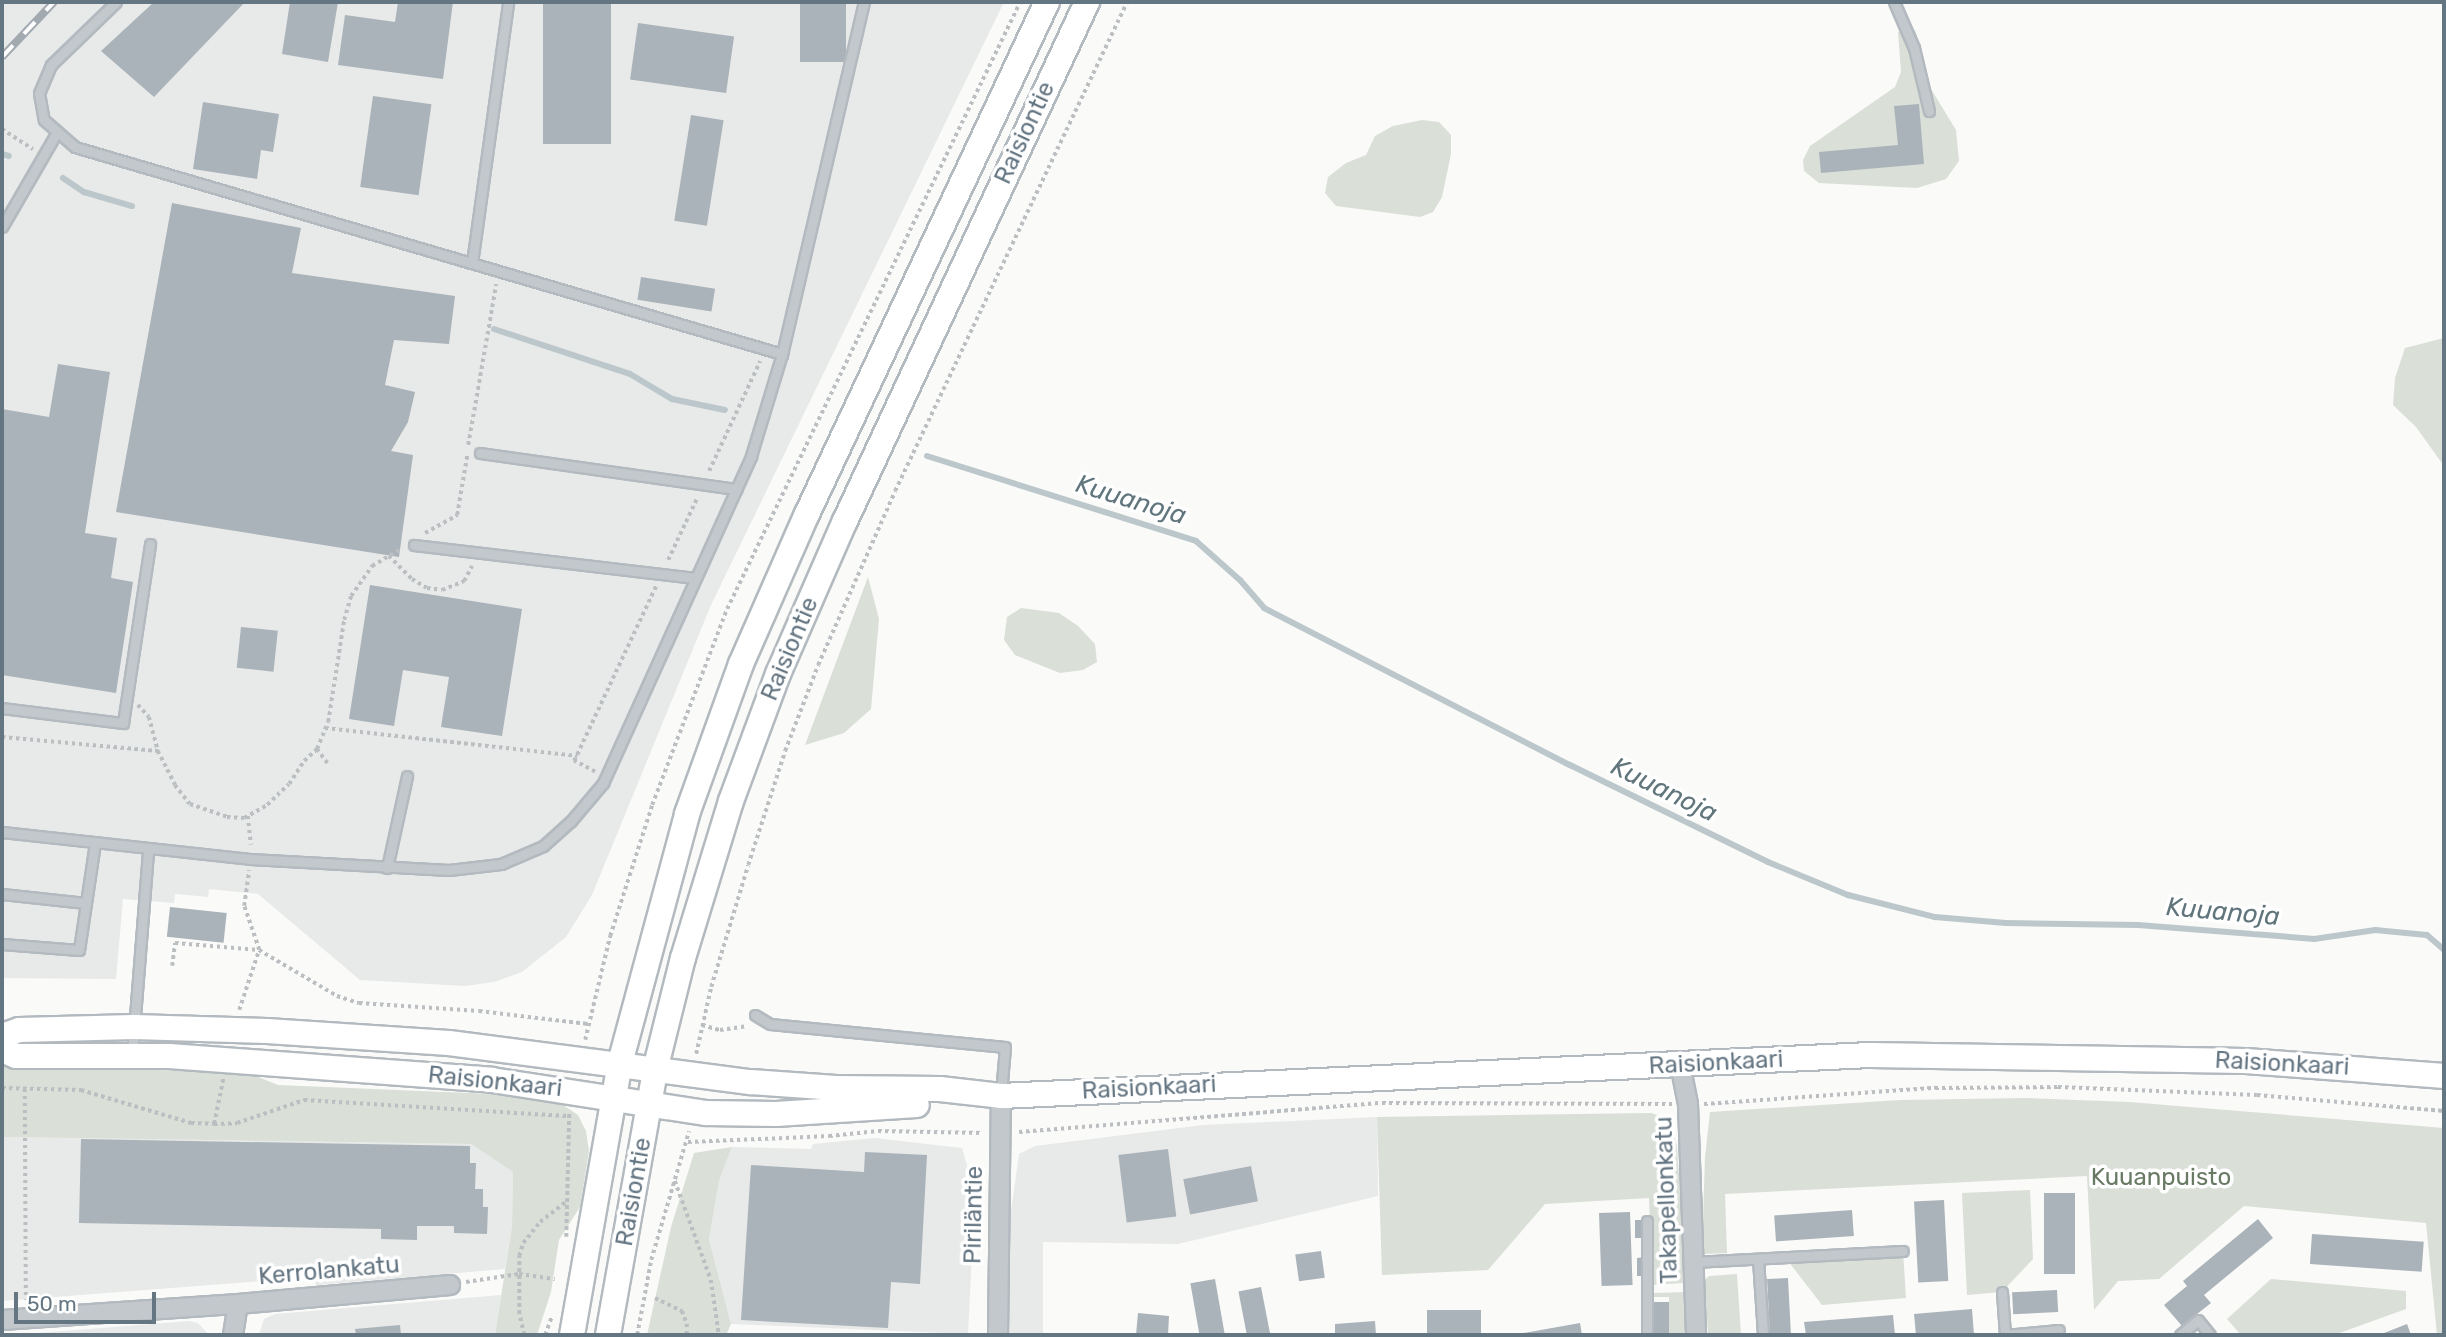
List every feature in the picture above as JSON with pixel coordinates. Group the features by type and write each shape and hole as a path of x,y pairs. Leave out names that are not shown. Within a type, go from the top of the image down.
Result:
{"main road":[{"name":"Raisiontie","path":"572,1335 620,1063 687,814 741,664 807,514 1047,2"},
{"name":"Raisiontie","path":"608,1335 655,1070 683,958 731,801 778,674 851,508 1087,2"},
{"name":"Raisionkaari","path":"2,1036 19,1030 134,1027 267,1031 449,1043 620,1063 695,1077 806,1087 940,1089 994,1095"},
{"name":"Raisionkaari","path":"2,1050 16,1056 169,1056 478,1079 614,1097 691,1111 776,1114 938,1104 994,1095 1136,1087 1871,1055 2246,1061 2444,1076"}],"street":[{"name":"Takapellonkatu","path":"1680,1064 1688,1104 1696,1335"},
{"name":"Piriläntie","path":"994,1095 1000,1133 998,1335"},
{"name":"Kerrolankatu","path":"2,1320 237,1304 450,1284"},
{"path":"233,1335 237,1304"}],"lane":[{"path":"116,2 51,65 39,93 44,120 75,147 782,354"},
{"path":"472,263 508,2"},
{"path":"2,832 148,850 449,870 501,864 543,846 571,821 603,783 751,456 782,354 864,2"},
{"path":"1894,2 1914,48 1929,111"},
{"path":"2,227 57,132"},
{"path":"480,453 736,489"},
{"path":"2,708 123,723 150,544"},
{"path":"411,544 695,578"},
{"path":"387,867 407,776"},
{"path":"2,944 79,950 95,843"},
{"path":"131,1057 148,850"},
{"path":"2,894 86,904"},
{"path":"755,1015 770,1024 1005,1047 994,1095"},
{"path":"1647,1221 1647,1335"},
{"path":"1693,1262 1903,1251"},
{"path":"1758,1259 1763,1335"},
{"path":"2002,1292 2005,1335 2059,1330"},
{"path":"2180,1335 2198,1320 2210,1335"}],"path":[{"path":"809,440 1020,2"},
{"path":"695,1077 702,1025 752,853 785,751 818,665 895,491 1127,2"},
{"path":"2,129 43,156"},
{"path":"128,692 149,717 158,751 175,785 190,804 208,813 244,818 267,805 289,784 304,761 317,749 325,728 344,620 351,596 372,566 457,515 499,271"},
{"path":"389,556 412,579 427,588 442,590 464,581 480,552"},
{"path":"325,728 577,756"},
{"path":"2,737 158,751"},
{"path":"317,749 329,765"},
{"path":"237,1017 259,950 244,906 246,892"},
{"path":"172,966 175,943 259,950 337,996 359,1003 479,1011 588,1024"},
{"path":"702,1025 720,1030 770,1024"},
{"path":"214,1124 224,1074"},
{"path":"688,1142 829,1136 878,1131 1000,1133 1382,1103 1688,1104 1935,1088 2058,1087 2257,1095 2444,1111"},
{"path":"2,1088 99,1093 191,1123 237,1123 304,1100 568,1116"},
{"path":"25,1089 26,1318"},
{"path":"636,1335 651,1260 688,1142 691,1111"},
{"path":"675,1181 711,1280 719,1335"},
{"path":"524,1335 519,1314 519,1256 528,1236 540,1222 566,1202"},
{"path":"450,1284 519,1274 555,1279"},
{"path":"655,1298 682,1311 687,1324 687,1335"}],"shaded area":[{"path":"2,2 1004,2 711,605 592,895 566,937 522,972 494,982 465,986 360,980 258,894 209,889 208,897 175,894 174,903 123,899 116,979 2,978"},
{"path":"1377,1117 1378,1196 1178,1244 1043,1242 1043,1335 1001,1332 1010,1219 1019,1154 1035,1146 1203,1125"},
{"path":"2,1137 471,1144 513,1172 512,1226 505,1269 316,1285 314,1277 2,1301"},
{"path":"875,1138 962,1148 975,1192 968,1334 731,1324 709,1239 719,1181 732,1147 811,1149 813,1144"},
{"path":"501,1295 495,1335 259,1335 264,1319 275,1314"},
{"path":"189,1321 198,1323 209,1335 38,1333"}],"green space":[{"path":"1915,30 1931,89 1956,130 1959,161 1946,179 1917,188 1819,183 1804,171 1803,160 1810,146 1895,87 1901,72 1898,32"},
{"path":"1422,120 1439,122 1451,135 1451,154 1442,197 1433,212 1420,217 1336,206 1325,193 1328,177 1346,163 1366,155 1375,136 1393,126"},
{"path":"2444,338 2444,466 2416,427 2393,405 2395,378 2405,348"},
{"path":"868,577 879,619 871,709 844,733 805,745"},
{"path":"1021,608 1059,613 1078,626 1095,644 1097,662 1083,670 1060,673 1015,655 1004,640 1007,617"},
{"path":"2,1063 251,1074 278,1085 515,1095 560,1103 578,1115 586,1131 589,1151 580,1207 559,1240 551,1292 537,1335 495,1335 512,1226 513,1172 471,1144 2,1137"},
{"name":"Kuuanpuisto","path":"2025,1098 2129,1102 2444,1128 2444,1335 2437,1335 2426,1223 2244,1206 2159,1279 2118,1281 2094,1310 2087,1176 1725,1194 1727,1253 1702,1254 1705,1157 1710,1112 1901,1100"},
{"path":"1651,1113 1669,1119 1677,1146 1686,1279 1683,1283 1652,1285 1649,1198 1545,1204 1488,1270 1382,1275 1377,1117"},
{"path":"732,1147 719,1181 709,1239 731,1324 726,1335 647,1335 671,1227 694,1153"},
{"path":"2030,1190 2033,1259 2002,1292 1967,1295 1962,1193"},
{"path":"1903,1251 1906,1298 1822,1305 1785,1257"},
{"path":"1737,1274 1741,1335 1708,1335 1705,1280 1709,1276"},
{"path":"2271,1279 2406,1291 2406,1309 2334,1335 2241,1335 2227,1319"},
{"path":"1688,1292 1690,1335 1669,1335 1669,1297 1653,1297 1653,1293"}],"building":[{"path":"154,2 245,2 154,97 101,51"},
{"path":"290,2 338,2 328,62 282,54"},
{"path":"398,2 453,2 443,79 338,65 345,15 395,22"},
{"path":"543,2 611,2 611,144 543,144"},
{"path":"800,2 846,2 846,62 800,62"},
{"path":"638,23 734,36 726,93 630,79"},
{"path":"373,96 431,104 419,195 360,187"},
{"path":"203,102 279,114 273,152 261,150 257,179 193,169"},
{"path":"1919,104 1924,164 1821,173 1819,152 1898,145 1894,106"},
{"path":"691,115 724,120 707,226 674,221"},
{"path":"172,203 301,228 292,273 455,296 449,344 394,340 385,385 415,392 408,422 391,451 413,455 399,557 116,512"},
{"path":"641,277 715,289 711,311 637,300"},
{"path":"58,364 110,372 85,533 117,538 111,578 133,582 116,693 2,675 2,409 49,417"},
{"path":"370,585 522,609 502,736 441,727 449,677 403,670 394,726 349,719"},
{"path":"241,627 278,631 274,672 237,668"},
{"path":"170,907 227,913 224,943 167,937"},
{"path":"81,1139 470,1146 470,1163 476,1163 475,1189 483,1189 483,1207 488,1207 487,1234 454,1233 454,1226 417,1226 417,1240 381,1239 381,1229 79,1223"},
{"path":"1168,1149 1176,1216 1127,1223 1118,1155"},
{"path":"865,1152 927,1155 920,1284 891,1282 888,1328 741,1320 751,1165 864,1172"},
{"path":"1251,1166 1258,1201 1190,1215 1183,1179"},
{"path":"2044,1193 2075,1193 2075,1274 2044,1274"},
{"path":"1944,1200 1948,1281 1918,1282 1914,1202"},
{"path":"1852,1210 1854,1236 1776,1241 1774,1215"},
{"path":"1630,1212 1633,1285 1602,1286 1599,1213"},
{"path":"2258,1219 2273,1238 2204,1295 2211,1303 2182,1326 2164,1305 2187,1286 2183,1281"},
{"path":"1635,1220 1643,1220 1643,1238 1635,1238"},
{"path":"2312,1234 2424,1242 2422,1272 2310,1264"},
{"path":"1321,1251 1325,1278 1299,1281 1295,1255"},
{"path":"1644,1257 1645,1276 1637,1276 1637,1258"},
{"path":"1788,1278 1791,1335 1770,1335 1767,1279"},
{"path":"1215,1279 1225,1335 1199,1335 1190,1283"},
{"path":"1261,1287 1270,1335 1247,1335 1238,1291"},
{"path":"2057,1290 2058,1312 2013,1314 2012,1292"},
{"path":"1652,1302 1669,1302 1669,1335 1652,1335"},
{"path":"1972,1309 1974,1335 1916,1335 1914,1314"},
{"path":"1427,1310 1481,1310 1481,1335 1427,1335"},
{"path":"1138,1313 1169,1316 1168,1335 1136,1335"},
{"path":"1893,1315 1895,1335 1806,1335 1804,1322"},
{"path":"1375,1321 1376,1335 1335,1335 1335,1324"},
{"path":"1580,1323 1582,1335 1518,1335 1518,1334"},
{"path":"2407,1324 2411,1335 2379,1335"},
{"path":"400,1325 401,1335 356,1335 355,1329"}],"waterway":[{"path":"2,154 9,156"},
{"path":"63,178 84,192 132,206"},
{"path":"494,329 630,374 672,399 725,410"},
{"name":"Kuuanoja","path":"927,456 1196,541 1240,580 1264,608 1570,765 1768,862 1848,895 1935,917 2006,923 2138,925 2314,939 2375,930 2427,935 2444,950"}],"railway":[{"path":"2,57 54,2"}]}
